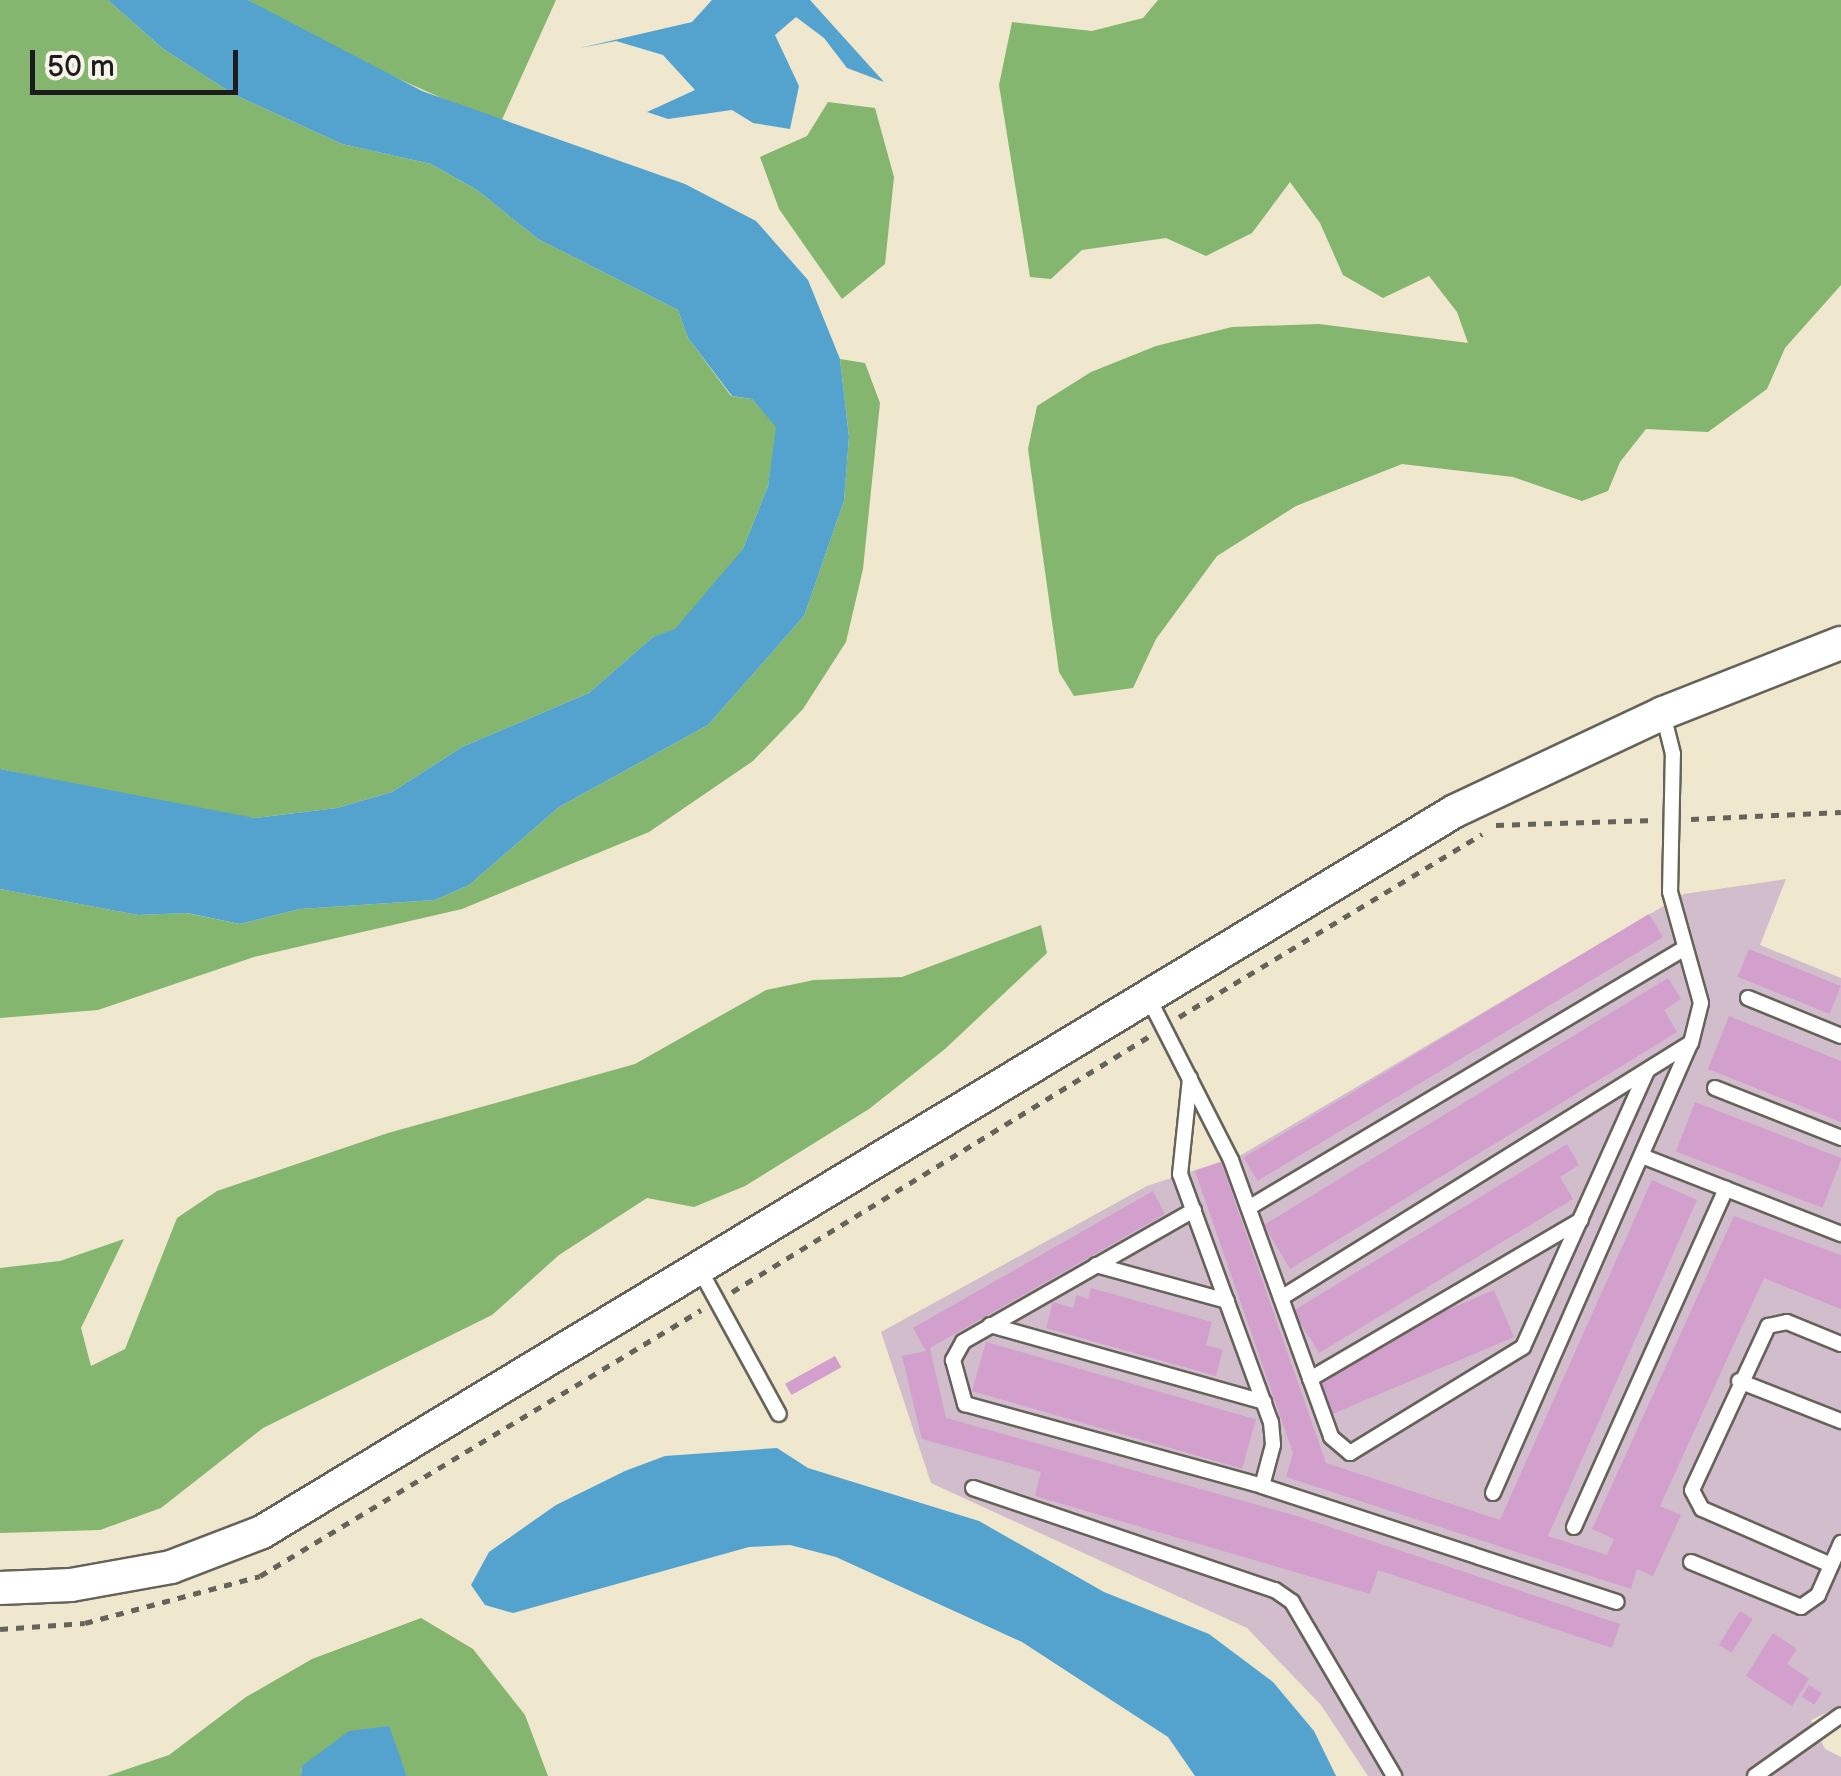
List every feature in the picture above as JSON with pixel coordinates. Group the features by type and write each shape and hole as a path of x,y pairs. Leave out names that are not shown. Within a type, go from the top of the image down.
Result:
{"street":[{"path":"0,1588 70,1585 157,1570 262,1532 700,1270 1146,994 1456,812 1663,714 1841,643"}],"lane":[{"path":"1493,1493 1691,1043 1702,1004 1670,892 1674,754 1663,714"},
{"path":"1250,1207 1685,948"},
{"path":"1146,994 1250,1207 1331,1438 1350,1453 1512,1358 1528,1338 1647,1071"},
{"path":"1748,998 1841,1036"},
{"path":"1281,1298 1691,1043"},
{"path":"1190,1078 1178,1159 1264,1402 1273,1446 1262,1486"},
{"path":"1715,1088 1841,1138"},
{"path":"1642,1156 1841,1234"},
{"path":"1574,1527 1726,1189"},
{"path":"1194,1210 963,1342 953,1360 964,1404 1262,1486 1617,1602"},
{"path":"1310,1378 1581,1220"},
{"path":"1096,1265 1227,1301"},
{"path":"700,1270 779,1414"},
{"path":"1831,1565 1694,1500 1695,1479 1760,1333 1777,1321 1841,1344"},
{"path":"990,1325 1264,1402"},
{"path":"1739,1381 1841,1421"},
{"path":"974,1488 1275,1590 1292,1602 1394,1776"},
{"path":"1691,1562 1801,1607 1818,1596 1841,1543"},
{"path":"1755,1776 1841,1715"}],"path":[{"path":"0,1629 85,1623 260,1576 1496,825 1841,812"}],"shaded area":[{"path":"1786,879 1760,945 1841,978 1841,1706 1811,1720 1825,1749 1841,1757 1841,1776 1368,1776 1321,1705 1247,1628 931,1483 881,1332 1147,1186 1241,1155 1684,894"}],"green space":[{"path":"0,0 108,0 162,48 233,94 342,144 431,164 477,190 538,239 678,310 688,338 731,396 752,399 777,427 768,486 743,549 708,596 675,630 653,637 589,693 462,747 392,792 337,808 255,818 213,813 0,769"},
{"path":"248,0 556,0 500,124 336,51"},
{"path":"1158,0 1841,0 1841,285 1785,348 1767,389 1708,432 1646,429 1620,462 1608,491 1582,501 1513,477 1402,464 1296,506 1217,556 1156,639 1133,688 1074,696 1059,672 1028,449 1037,406 1091,372 1156,346 1232,327 1319,324 1468,343 1457,312 1429,276 1383,298 1343,275 1320,223 1290,182 1252,233 1206,256 1166,238 1082,250 1051,279 1030,277 999,85 1012,22 1092,31 1143,18"},
{"path":"828,102 875,108 894,177 885,264 842,299 779,209 760,157 807,136"},
{"path":"840,359 865,363 880,403 863,569 846,642 803,709 753,761 649,832 462,909 254,957 98,1010 0,1018 0,889 138,915 186,913 240,924 300,909 435,900 469,885 559,807 708,725 804,616 844,501 849,437"},
{"path":"1041,925 1047,953 945,1049 869,1109 745,1186 694,1207 647,1198 559,1255 492,1315 263,1428 161,1508 100,1530 0,1533 0,1268 60,1261 124,1239 81,1328 91,1366 125,1349 177,1218 217,1191 388,1133 635,1064 766,990 814,980 902,977"},
{"path":"421,1618 473,1649 525,1715 548,1776 407,1776 388,1726 302,1766 301,1776 107,1776 169,1755 246,1697 312,1659"}],"water":[{"path":"108,0 248,0 422,91 685,184 756,221 808,280 840,359 849,437 844,501 804,616 708,725 559,807 469,885 435,900 300,909 240,924 187,913 138,915 0,889 0,769 255,818 337,808 392,792 462,747 589,693 653,637 675,629 743,549 768,486 776,427 752,399 732,396 688,338 678,310 538,239 477,190 431,164 342,144 233,94 162,48"},
{"path":"712,0 810,0 884,82 847,68 824,38 796,17 775,35 799,86 790,129 753,123 732,110 668,119 647,112 695,90 663,55 616,41 580,48 692,22"},
{"path":"777,1448 808,1468 979,1521 1104,1592 1209,1634 1273,1682 1314,1731 1336,1776 1195,1776 1168,1737 1022,1642 836,1557 790,1545 749,1547 513,1613 485,1605 471,1585 489,1552 556,1505 625,1471 665,1456"},
{"path":"389,1726 407,1776 301,1776 302,1766 349,1731"}],"building":[{"path":"1649,914 1663,937 1257,1181 1244,1158"},
{"path":"1749,949 1841,986 1830,1014 1738,977"},
{"path":"1668,978 1681,999 1664,1010 1677,1032 1290,1269 1264,1225"},
{"path":"1729,1016 1841,1061 1841,1122 1708,1069"},
{"path":"1695,1102 1841,1158 1823,1208 1676,1151"},
{"path":"1567,1144 1579,1165 1560,1177 1573,1199 1319,1353 1293,1311"},
{"path":"1221,1162 1326,1463 1500,1520 1652,1180 1697,1200 1548,1536 1607,1555 1614,1539 1592,1529 1734,1216 1841,1255 1841,1309 1764,1278 1660,1506 1681,1515 1653,1576 1637,1569 1631,1589 1286,1477 1293,1453 1195,1171"},
{"path":"1153,1191 1165,1214 930,1348 946,1418 1297,1516 1620,1624 1612,1648 1378,1570 1370,1594 1035,1496 1041,1472 922,1439 902,1356 926,1351 913,1328"},
{"path":"1091,1288 1212,1322 1206,1345 1223,1350 1216,1376 1046,1328 1053,1302 1073,1308 1077,1295 1088,1299"},
{"path":"1494,1290 1514,1337 1331,1415 1311,1368"},
{"path":"986,1342 1256,1419 1242,1468 972,1391"},
{"path":"835,1356 841,1367 791,1395 785,1384"},
{"path":"1740,1611 1753,1619 1732,1653 1719,1645"},
{"path":"1773,1633 1797,1649 1787,1664 1809,1679 1792,1706 1746,1676"},
{"path":"1809,1685 1822,1693 1814,1705 1802,1697"}]}
